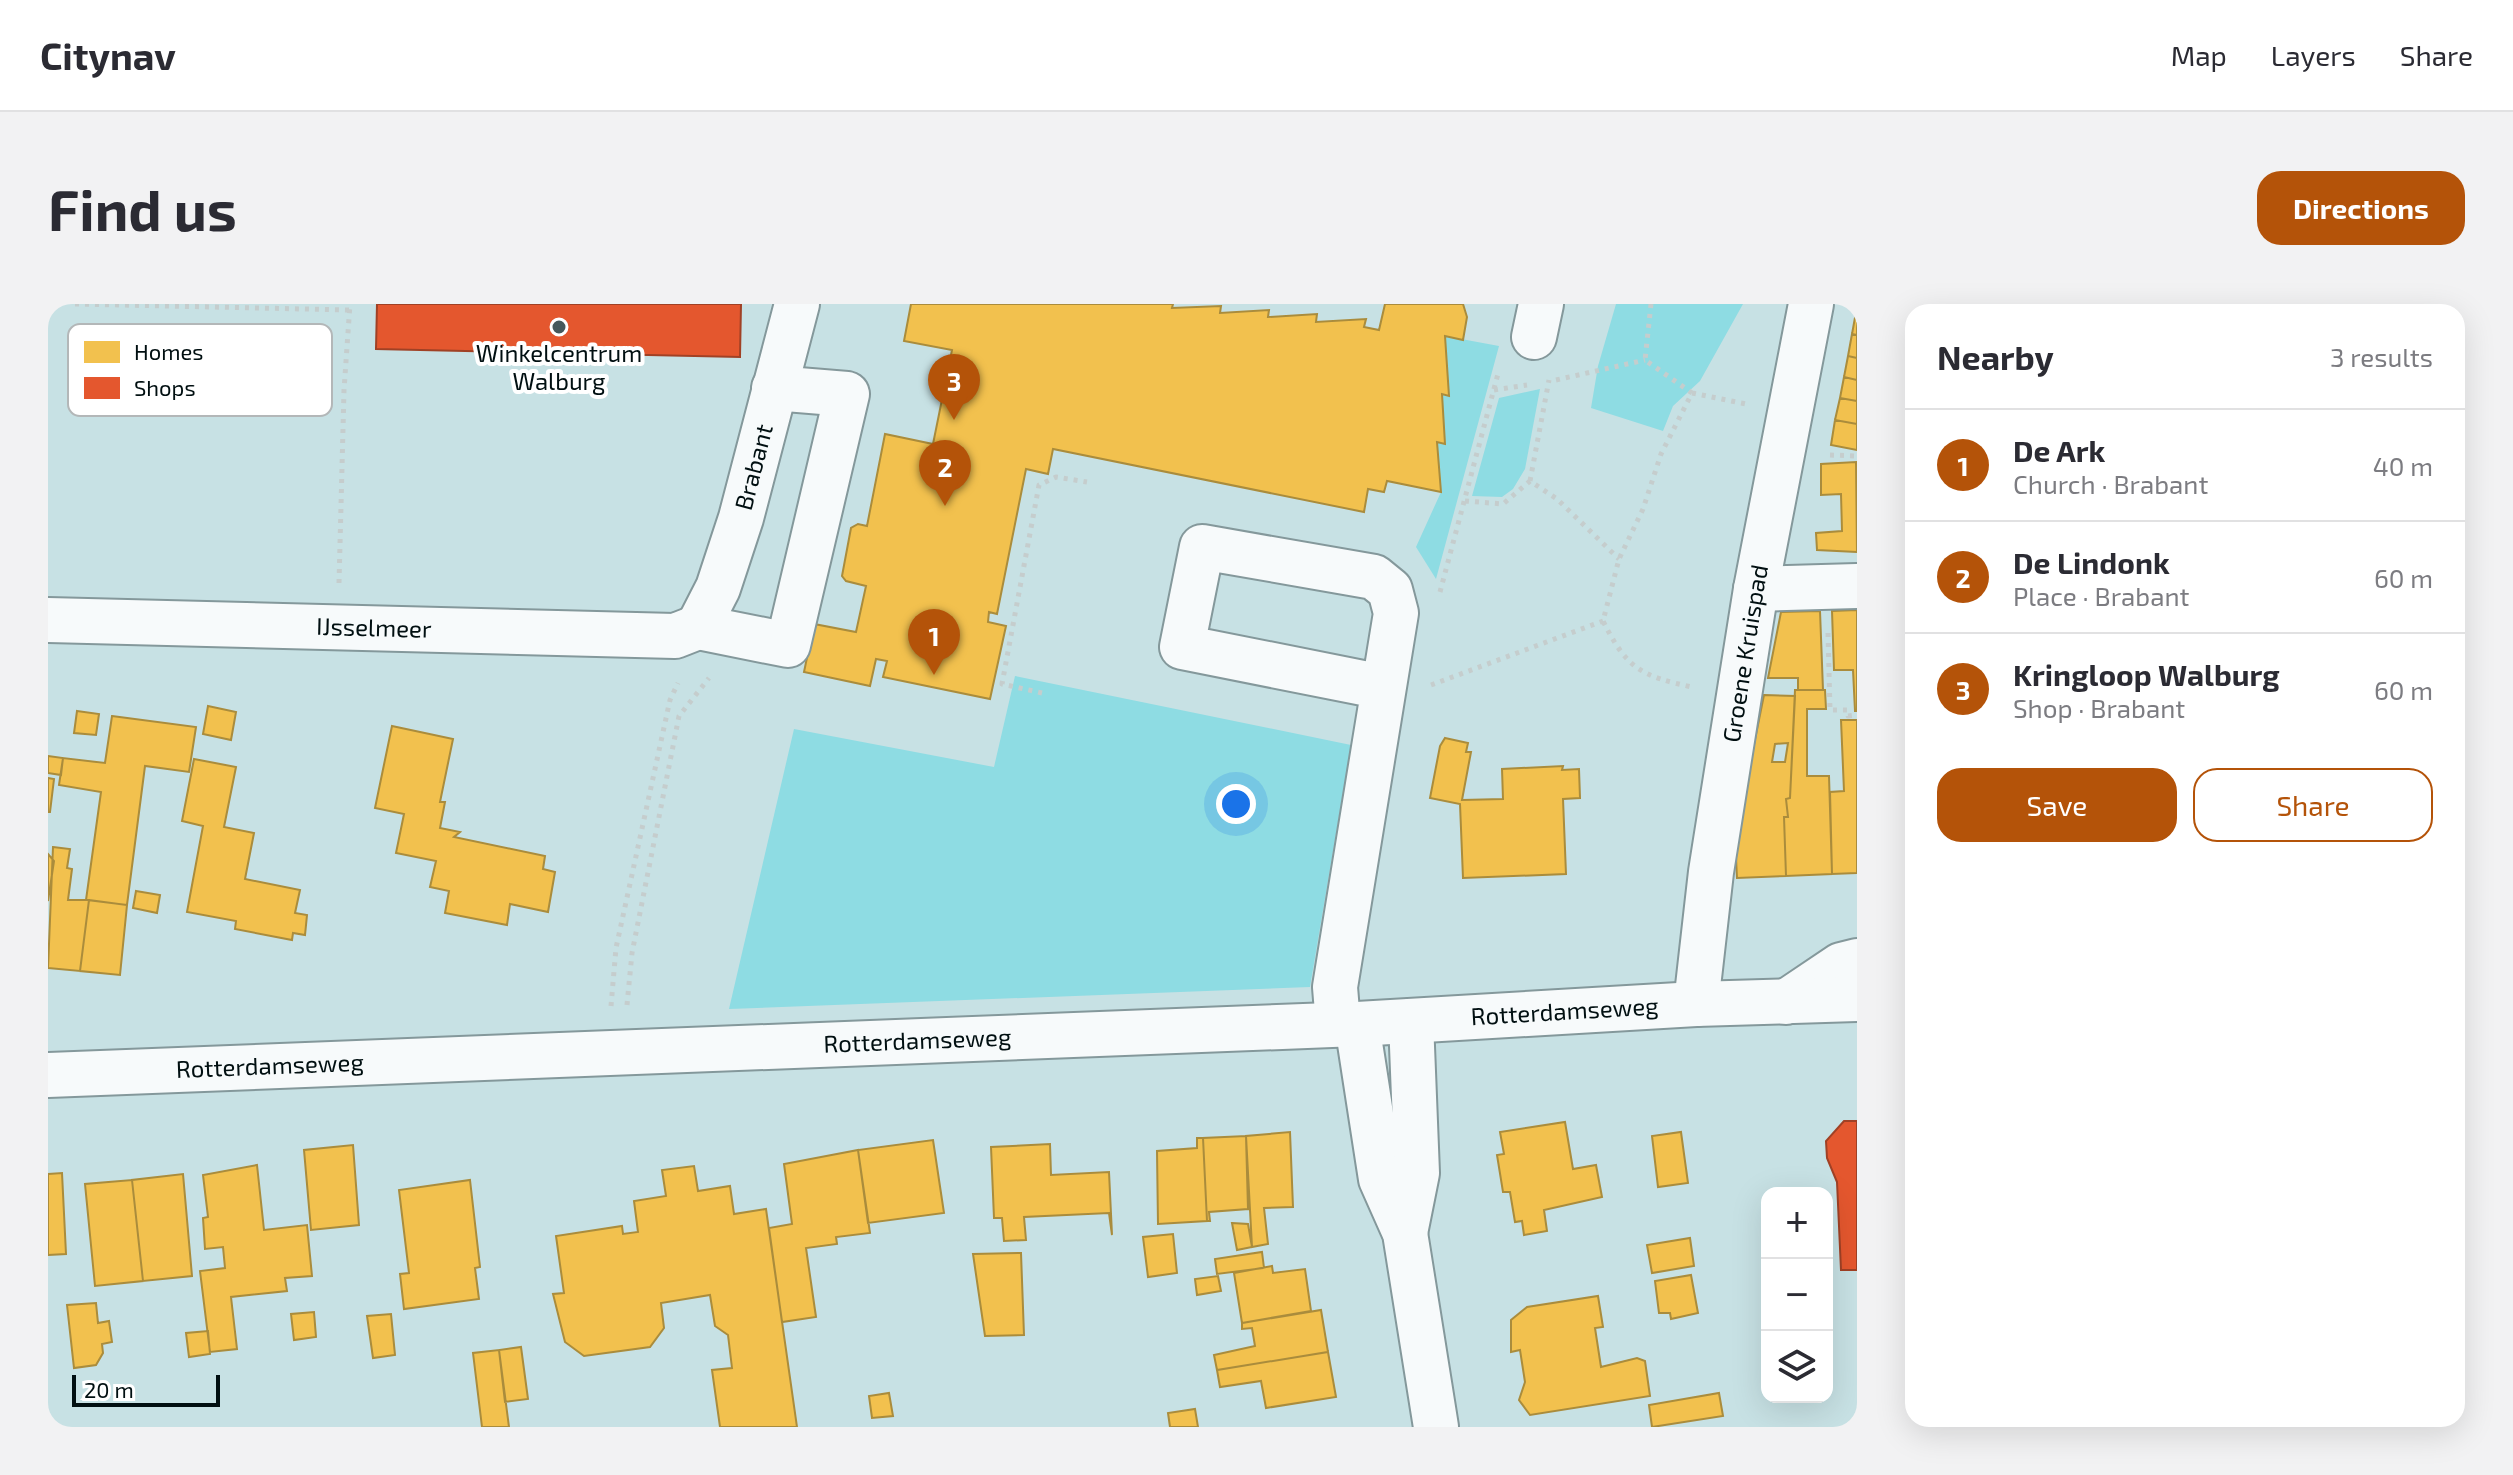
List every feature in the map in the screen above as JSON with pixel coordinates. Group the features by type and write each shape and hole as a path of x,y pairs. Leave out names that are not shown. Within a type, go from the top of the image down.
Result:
{"street":[{"name":"Brabant","path":"716,630 718,588 741,518 797,304"},
{"name":"Groene Kruispad","path":"1696,1004 1711,872 1756,589 1811,304"},
{"path":"716,630 788,645 847,394 774,388"},
{"path":"1383,687 1182,647 1202,547 1374,577 1390,590 1396,613 1335,987 1347,1024 1381,1179 1405,1233 1436,1427"},
{"path":"1756,589 1842,587"},
{"name":"IJsselmeer","path":"48,620 675,636 716,630"},
{"path":"1786,1002 1841,965 1857,961"},
{"name":"Rotterdamseweg","path":"48,1075 1347,1024 1696,1004 1857,999"},
{"path":"1405,1233 1417,1173 1411,1021"}],"path":[{"path":"75,304 350,307 344,390 338,628"},
{"path":"1645,360 1651,304"},
{"path":"1438,600 1509,332 1537,320 1558,341 1549,359 1549,382 1530,481 1503,504 1465,501"},
{"path":"1494,390 1549,382 1645,360 1692,393 1751,405"},
{"path":"1692,393 1661,454 1643,509 1619,559 1603,621 1614,643 1639,673 1703,690"},
{"path":"1042,693 1002,684 1039,485 1056,477 1087,482"},
{"path":"1530,481 1557,499 1619,559"},
{"path":"1842,587 1830,710 1847,710 1848,716 1857,715"},
{"path":"1383,687 1418,690 1512,658 1563,633 1603,621"},
{"path":"621,1054 632,953 679,716 725,657 716,630"},
{"path":"621,1054 610,1015 616,948 670,700 681,675"}],"shaded area":[{"path":"1616,304 1743,304 1700,381 1673,406 1663,431 1591,408 1598,366"},
{"path":"1445,336 1499,346 1436,579 1416,547 1441,492 1437,442 1442,394 1448,395"},
{"path":"1540,389 1525,469 1513,489 1502,497 1472,496 1499,398"},
{"path":"1015,676 1351,745 1310,987 729,1009 794,729 994,767"}],"building: Homes":[{"path":"911,304 1221,306 1220,313 1269,310 1268,317 1317,314 1316,322 1366,319 1364,327 1379,330 1385,304 1463,304 1467,317 1463,340 1445,336 1449,396 1442,394 1445,444 1437,442 1441,492 1387,481 1384,492 1368,489 1364,512 1053,449 1048,474 1026,469 997,614 989,612 988,622 1006,626 990,699 883,677 887,661 876,659 870,686 804,672 814,624 856,632 866,586 846,581 842,576 851,528 858,524 867,526 885,434 933,444 952,350 904,341"},
{"path":"1857,313 1857,335 1852,334"},
{"path":"1852,334 1857,335 1857,358 1848,356"},
{"path":"1848,356 1857,358 1857,380 1844,377"},
{"path":"1844,377 1857,380 1857,401 1840,398"},
{"path":"1840,398 1857,401 1857,424 1835,420"},
{"path":"1835,420 1857,424 1857,450 1831,445"},
{"path":"1856,462 1857,552 1817,550 1816,533 1842,531 1841,494 1821,495 1821,464"},
{"path":"1857,610 1855,711 1853,670 1834,670 1832,611"},
{"path":"1820,611 1823,690 1798,690 1798,678 1768,678 1781,612"},
{"path":"1795,690 1825,690 1826,709 1807,709 1807,776 1829,776 1832,874 1786,876 1784,817 1788,817 1786,799 1790,798"},
{"path":"1764,695 1795,696 1790,798 1786,799 1788,817 1784,817 1786,876 1737,878 1735,838","holes":["1788,743 1785,762 1772,762 1775,744"]},
{"path":"208,706 236,712 231,740 203,734"},
{"path":"77,711 99,714 96,735 74,733"},
{"path":"112,716 196,727 189,772 145,766 127,905 86,900 101,792 59,785 63,758 105,763"},
{"path":"1841,720 1857,720 1857,873 1832,874 1830,792 1844,791"},
{"path":"392,726 453,739 440,802 445,802 440,828 460,832 454,837 545,856 543,869 555,872 548,912 510,904 507,925 445,913 449,891 430,887 436,861 396,853 404,814 375,808"},
{"path":"1445,738 1468,743 1466,752 1471,752 1462,800 1503,799 1502,769 1563,766 1562,770 1579,769 1580,798 1563,799 1566,874 1463,878 1460,804 1430,798 1440,746"},
{"path":"48,756 63,758 61,775 48,773"},
{"path":"194,759 236,767 224,827 254,833 245,879 300,890 295,913 307,915 305,935 293,933 292,940 235,929 236,921 187,912 203,826 182,821"},
{"path":"48,778 54,779 50,812 48,812"},
{"path":"53,847 70,849 67,868 72,869 68,900 89,900 80,971 48,968"},
{"path":"48,854 54,861 48,901"},
{"path":"136,891 160,895 157,913 133,908"},
{"path":"89,900 127,905 120,975 80,971"},
{"path":"1565,1122 1573,1169 1596,1165 1602,1197 1544,1210 1547,1231 1524,1235 1522,1221 1515,1222 1510,1192 1503,1192 1497,1155 1504,1154 1500,1132"},
{"path":"1290,1132 1293,1207 1264,1208 1268,1244 1252,1247 1246,1136"},
{"path":"1681,1132 1688,1183 1658,1187 1652,1136"},
{"path":"1246,1136 1248,1209 1209,1212 1210,1221 1207,1221 1203,1138"},
{"path":"1197,1138 1203,1138 1207,1221 1158,1224 1157,1151 1197,1148"},
{"path":"933,1140 944,1213 868,1223 858,1150"},
{"path":"1050,1144 1051,1175 1109,1172 1112,1235 1109,1213 1024,1217 1026,1240 1004,1241 1002,1218 994,1218 991,1147"},
{"path":"353,1145 359,1225 311,1230 304,1150"},
{"path":"858,1150 870,1233 836,1237 837,1244 806,1248 816,1317 782,1322 769,1228 792,1224 784,1164"},
{"path":"257,1165 264,1230 307,1225 312,1276 285,1278 287,1291 231,1297 237,1349 210,1352 200,1271 225,1268 223,1247 205,1249 203,1218 208,1217 203,1175"},
{"path":"694,1166 698,1191 730,1186 734,1214 766,1209 797,1427 720,1427 712,1370 732,1368 728,1335 715,1326 710,1295 661,1303 664,1328 650,1347 584,1356 565,1342 553,1294 564,1293 556,1236 622,1226 623,1234 638,1232 634,1201 666,1196 662,1170"},
{"path":"62,1173 66,1254 48,1255 48,1174"},
{"path":"183,1174 192,1276 143,1281 132,1180"},
{"path":"132,1180 143,1281 95,1286 85,1184"},
{"path":"470,1180 480,1267 475,1268 479,1299 404,1309 400,1274 409,1273 399,1190"},
{"path":"1232,1223 1248,1224 1252,1247 1237,1250"},
{"path":"1173,1234 1177,1273 1148,1277 1143,1237"},
{"path":"1690,1238 1694,1266 1652,1273 1647,1245"},
{"path":"1262,1252 1264,1268 1217,1274 1215,1259"},
{"path":"1021,1253 1024,1335 985,1336 973,1254"},
{"path":"1272,1266 1273,1273 1305,1269 1311,1311 1242,1323 1234,1273"},
{"path":"1691,1275 1698,1313 1671,1319 1670,1313 1659,1313 1655,1281"},
{"path":"1218,1276 1221,1291 1197,1295 1195,1279"},
{"path":"1598,1296 1603,1327 1595,1328 1601,1367 1637,1358 1645,1361 1650,1396 1530,1415 1519,1400 1525,1382 1520,1350 1511,1352 1511,1320 1527,1307"},
{"path":"96,1303 98,1323 109,1321 112,1342 102,1344 103,1353 96,1365 74,1368 67,1305"},
{"path":"1321,1310 1328,1352 1217,1370 1214,1355 1255,1346 1252,1328 1242,1329 1242,1323"},
{"path":"314,1312 316,1337 294,1340 291,1314"},
{"path":"391,1314 395,1355 373,1358 367,1316"},
{"path":"208,1331 210,1354 189,1357 186,1333"},
{"path":"521,1347 528,1399 505,1402 499,1350"},
{"path":"499,1350 509,1427 482,1427 473,1353"},
{"path":"1328,1352 1336,1397 1266,1408 1261,1381 1220,1387 1217,1370"},
{"path":"889,1393 893,1416 872,1418 869,1396"},
{"path":"1719,1393 1723,1416 1652,1427 1649,1405"},
{"path":"1195,1409 1198,1427 1170,1427 1168,1413"}],"building: Shops":[{"name":"Winkelcentrum Walburg","path":"377,304 741,304 740,357 376,349"},
{"path":"1844,1121 1857,1121 1857,1270 1841,1270 1837,1182 1827,1158 1826,1141"}],"place":[{"name":"Winkelcentrum Walburg","path":"559,327"},
{"name":"Kringloop Walburg","path":"954,420"},
{"name":"De Lindonk","path":"945,506"},
{"name":"De Ark","path":"934,675"}]}
